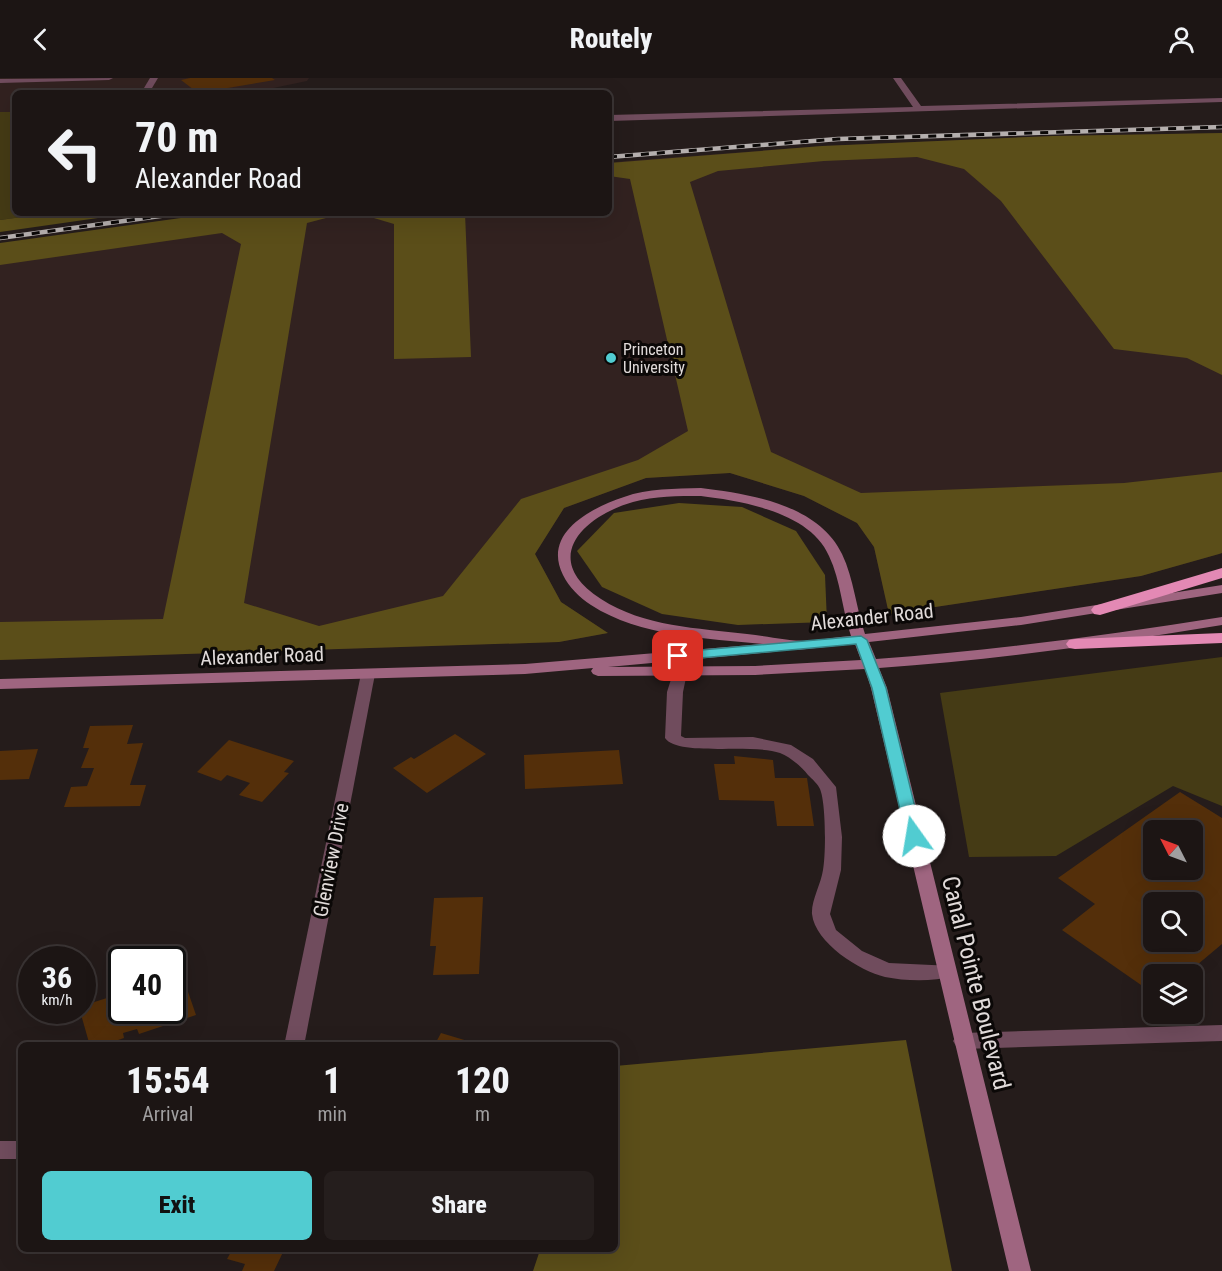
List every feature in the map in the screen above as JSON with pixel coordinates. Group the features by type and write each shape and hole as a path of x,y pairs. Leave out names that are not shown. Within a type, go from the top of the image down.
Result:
{"highway":[{"path":"1100,610 1222,573"},
{"path":"1075,644 1222,638"}],"main road":[{"name":"Canal Pointe Boulevard","path":"805,645 671,629 633,618 600,604 579,590 568,572 564,561 564,550 568,540 574,530 586,519 600,511 632,499 688,492 724,494 759,502 803,521 831,545 838,559 851,612 879,688 1020,1271"},
{"name":"Alexander Road","path":"0,684 525,669 861,640 1100,610 1222,589"},
{"name":"Alexander Road","path":"525,669 680,673 871,665 1075,644 1222,621"}],"street":[{"path":"0,81 109,78"},
{"path":"897,78 919,109"},
{"path":"612,118 1222,100"},
{"path":"680,673 675,692 673,738 683,743 753,742 785,749 807,763 828,787 834,837 832,870 821,914 829,934 856,956 886,970 914,973 946,971"},
{"name":"Glenview Drive","path":"295,1042 368,674"},
{"path":"963,1041 1222,1034"},
{"path":"0,1150 18,1149"}],"shaded area":[{"path":"0,78 309,78 307,81 264,90 12,90 12,112 0,112"},
{"path":"0,112 12,112 12,216 29,216 0,220"},
{"name":"Princeton University","path":"1222,133 1222,553 1141,576 889,614 874,547 857,523 804,496 730,473 646,478 564,508 535,554 561,602 608,633 559,642 0,660 0,244 196,216 612,216 612,163 822,146 1053,136"},
{"path":"1222,133 1222,375 1187,358 1114,349 1001,201 964,169 917,157 824,161 718,171 690,182 771,452 861,493 1124,483 1222,472 1222,553 1141,576 889,614 874,547 857,523 804,496 730,473 646,478 564,508 535,554 561,602 608,633 559,642 0,660 0,622 163,619 241,244 222,233 0,265 0,243 195,216 334,216 307,223 244,603 319,626 443,596 521,499 638,460 688,431 630,179 612,176 612,163 822,146 1053,136"},
{"path":"29,216 112,216 0,232 0,220"},
{"path":"367,216 465,216 471,357 394,359 394,224"},
{"path":"679,503 742,507 796,531 825,575 827,622 738,625 662,614 602,587 577,551 614,513"},
{"path":"1222,657 1222,806 1173,786 1056,856 969,857 940,693"},
{"path":"906,1040 952,1271 533,1271 539,1252 618,1252 618,1066"}],"building":[{"path":"190,78 272,78 275,80 216,90 194,90 181,80"},
{"path":"133,725 127,744 143,743 130,785 146,785 140,806 64,807 71,787 87,786 94,768 81,768 89,748 83,748 90,726"},
{"path":"455,734 486,754 427,793 393,768 411,757 414,759"},
{"path":"229,740 294,761 284,772 289,773 262,802 239,795 250,783 227,775 221,781 197,772"},
{"path":"38,749 29,779 0,780 0,751"},
{"path":"619,750 623,784 525,789 524,755"},
{"path":"734,756 773,760 775,778 807,778 814,826 777,826 774,801 719,800 714,764 735,764"},
{"path":"1180,792 1222,818 1222,944 1198,964 1143,964 1143,986 1062,930 1095,904 1058,878"},
{"path":"483,897 479,974 433,975 436,946 430,946 434,898"},
{"path":"186,986 196,1015 186,1018"},
{"path":"108,998 108,1024 169,1024 139,1034 137,1029 123,1033 124,1038 112,1042 89,1042 84,1024 96,1024 96,1002"},
{"path":"441,1033 471,1042 436,1042"},
{"path":"231,1252 283,1252 274,1271 242,1271 245,1264 227,1259"}],"railway":[{"path":"612,157 838,139 1222,127"},
{"path":"0,238 160,216"}],"place":[{"name":"Princeton University","path":"611,358"}],"route":[{"path":"678,656 861,640 879,688 914,836"}]}
